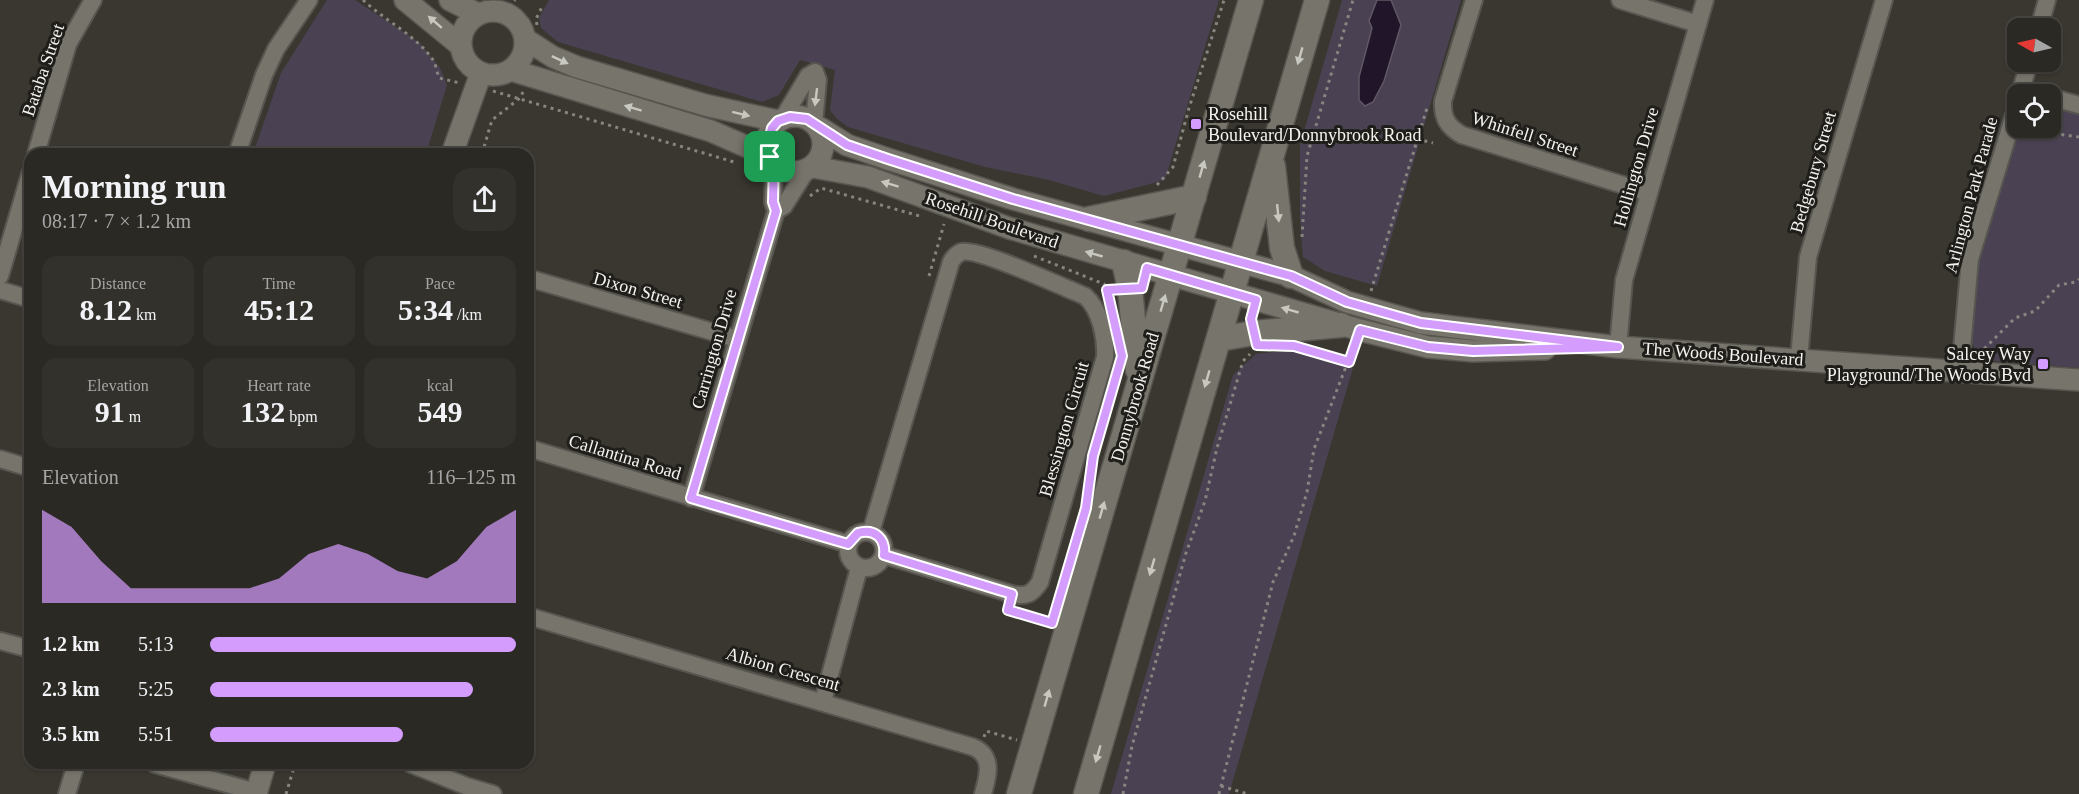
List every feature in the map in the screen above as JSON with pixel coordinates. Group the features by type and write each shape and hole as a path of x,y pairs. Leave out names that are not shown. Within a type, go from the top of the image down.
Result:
{"main road":[{"name":"Donnybrook Road","path":"1019,794 1251,0"},
{"path":"1086,794 1317,0"},
{"path":"1272,155 1282,248 1291,276"},
{"path":"1089,219 1194,197"},
{"path":"1124,262 1130,289 1139,384"},
{"path":"1219,339 1254,333 1350,328"}],"street":[{"name":"Bataba Street","path":"38,148 68,44 93,0"},
{"path":"239,148 264,75 276,49 309,0"},
{"path":"405,0 460,45"},
{"path":"450,0 478,14"},
{"name":"Whinfell Street","path":"1474,0 1443,101 1443,114 1447,123 1462,135 1649,193"},
{"path":"1620,0 1698,24"},
{"name":"Hollington Drive","path":"1618,347 1624,280 1705,0"},
{"name":"Bedgebury Street","path":"1799,358 1808,257 1884,0"},
{"path":"2042,18 2047,0"},
{"path":"479,80 463,55 460,45 464,31 478,14 511,7 525,39 553,57 577,67 705,105 780,119 797,117 817,126"},
{"path":"479,80 511,70 518,62 525,39"},
{"path":"511,70 711,131 772,160 787,170 809,169 823,148 817,126 818,80 815,72 808,76 770,135 768,150 772,160"},
{"path":"454,148 479,80"},
{"path":"2061,100 2079,105"},
{"name":"Rosehill Boulevard","path":"817,126 847,145 879,156 1013,199 1241,263"},
{"name":"Arlington Park Parade","path":"1960,371 1970,259 2007,138"},
{"name":"Carrington Drive","path":"691,498 776,211 773,202 775,186 772,160"},
{"name":"Carrington Drive","path":"776,211 784,206 809,169"},
{"name":"Rosehill Boulevard","path":"809,169 868,177 1009,228 1232,293"},
{"path":"0,276 24,194"},
{"name":"Blessington Circuit","path":"871,532 945,281 955,256 964,252 984,256 1085,296 1095,309 1104,342 1105,357 1040,582 1030,595 1012,594"},
{"name":"The Woods Boulevard","path":"1241,263 1291,276 1347,302 1421,323 1618,347 1799,358 2079,380"},
{"name":"Dixon Street","path":"534,280 737,339"},
{"path":"0,290 24,297"},
{"name":"The Woods Boulevard","path":"1232,293 1350,328 1428,347 1473,351 1618,347"},
{"name":"Callantina Road","path":"534,450 848,544"},
{"path":"0,459 24,466"},
{"path":"871,532 880,537 884,555 876,565 859,568 850,558 848,544 858,533 871,532"},
{"path":"884,555 1012,594"},
{"path":"823,701 859,568"},
{"name":"Albion Crescent","path":"534,618 823,701 979,750"},
{"path":"0,640 24,647"},
{"path":"979,750 989,767 983,794"},
{"path":"67,794 74,769"},
{"path":"172,769 256,793 263,769"},
{"path":"420,769 452,788 493,794"}],"path":[{"path":"363,0 380,16 415,40 434,61 439,78 479,80 520,98 738,164"},
{"path":"1156,206 1154,188 1173,167 1189,108 1224,0"},
{"path":"1282,248 1303,245 1301,228 1307,156 1353,0"},
{"path":"484,148 492,120 520,98"},
{"path":"1366,308 1427,107"},
{"path":"2061,135 2079,137"},
{"path":"1418,139 1433,143"},
{"path":"746,168 754,172 762,184 775,186"},
{"path":"792,192 808,197 821,188 933,220"},
{"path":"929,276 944,224 954,226"},
{"path":"1027,253 1104,284 1109,301"},
{"path":"1960,371 2015,318 2035,311 2059,285 2076,282 2079,279"},
{"path":"1219,794 1273,582 1297,525 1314,449 1349,362 1350,328"},
{"path":"1123,794 1132,746 1186,553 1205,501 1242,361 1257,349 1254,333"},
{"path":"1294,346 1349,362"},
{"path":"1090,477 1093,456"},
{"path":"1012,594 1008,610 1052,623 1049,634"},
{"path":"979,750 986,731 1017,741 1020,730"},
{"path":"286,794 294,769"},
{"path":"1221,786 1248,794"}],"shaded area":[{"path":"327,0 355,0 420,43 440,68 447,85 428,148 255,148 281,73"},
{"path":"549,0 1219,0 1165,180 1104,196 1049,180 985,167 848,127 830,110 835,70 800,60 779,95 762,102 558,42 541,28 539,18"},
{"path":"1342,0 1461,0 1377,286 1325,271 1303,257 1300,219 1300,145"},
{"path":"1377,0 1391,0 1401,25 1384,81 1373,102 1365,106 1359,100 1359,77 1372,28 1369,21"},
{"path":"2061,109 2079,114 2079,368 1985,360 1976,352 1971,341 1976,271 2016,138 2061,138"},
{"path":"1291,350 1353,368 1229,794 1111,794 1233,375 1256,354"}],"place":[{"name":"Rosehill Boulevard/Donnybrook Road","path":"1196,124"},
{"name":"Salcey Way Playground/The Woods Bvd","path":"2043,364"}],"route":[{"path":"790,117 807,119 847,145 879,156 1013,199 1291,276 1347,302 1366,308 1421,323 1618,347 1473,351 1428,347 1360,330 1349,362 1294,346 1257,345 1251,319 1256,300 1147,268 1142,288 1107,290 1122,356 1093,456 1086,508 1052,623 1008,610 1012,594 884,555 885,549 880,537 871,532 858,533 848,544 691,498 776,211 773,202 774,163 770,157 768,144 770,135 778,121 790,117"}]}
